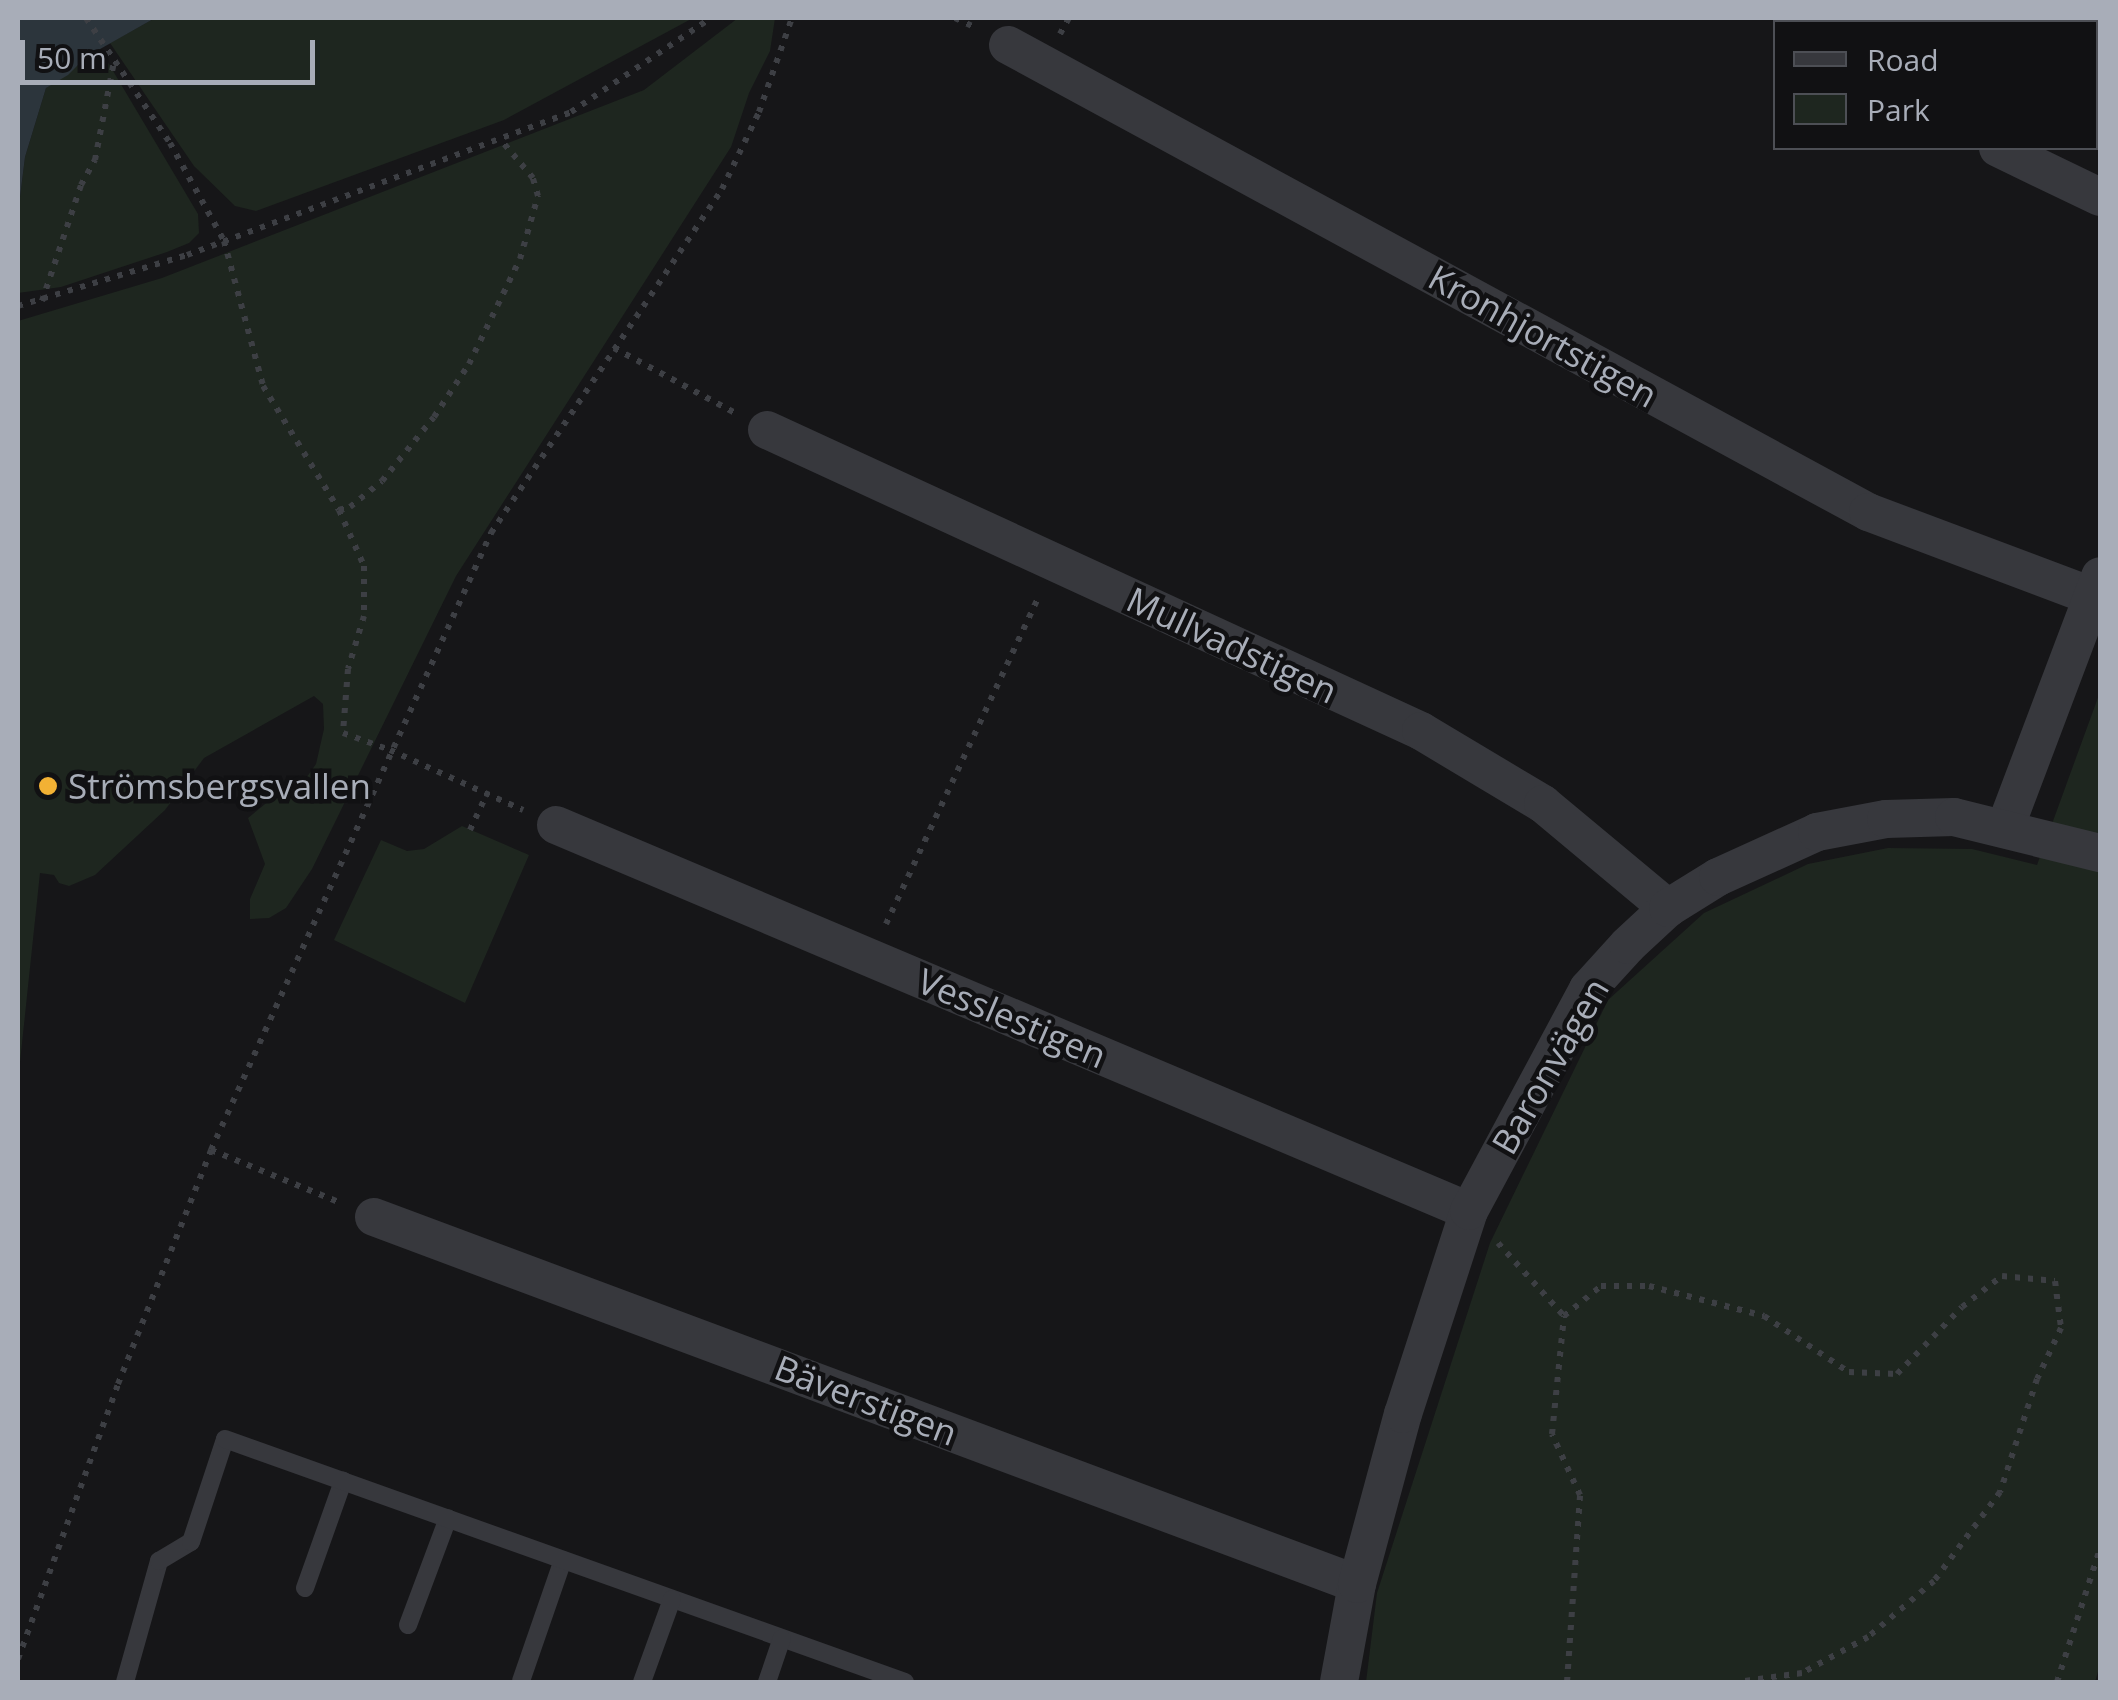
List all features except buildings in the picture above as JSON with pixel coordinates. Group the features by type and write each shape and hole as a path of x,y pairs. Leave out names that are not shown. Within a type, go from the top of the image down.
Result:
{"street":[{"name":"Kronhjortstigen","path":"1008,45 1868,512 2096,585"},
{"path":"2002,150 2100,197"},
{"name":"Mullvadstigen","path":"767,430 1420,732 1543,804 1668,908"},
{"path":"2004,828 2096,585"},
{"name":"Baronvägen","path":"1339,1682 1357,1584 1404,1414 1469,1211 1588,989 1668,908 1734,869 1817,832 1886,819 1954,817 2100,853"},
{"name":"Vesslestigen","path":"556,825 1469,1211"},
{"name":"Bäverstigen","path":"374,1216 1357,1584"}],"lane":[{"path":"125,1682 160,1561 190,1542 225,1439 892,1680"},
{"path":"305,1588 343,1481"},
{"path":"408,1624 448,1518"},
{"path":"521,1681 563,1560"},
{"path":"642,1682 672,1599"},
{"path":"767,1682 782,1638"}],"path":[{"path":"86,18 170,143 224,241 262,386 339,510 364,566 364,616 348,669 343,733 390,750 556,825"},
{"path":"18,306 42,302 224,241 571,112 711,18"},
{"path":"18,1659 118,1384 210,1150 492,533 722,189 759,112 792,18"},
{"path":"42,302 81,185 96,160 113,59"},
{"path":"339,510 350,507 382,481 434,416 469,364 520,259 538,196 533,178 500,138"},
{"path":"614,348 767,430"},
{"path":"870,958 1055,563"},
{"path":"470,830 487,794"},
{"path":"210,1150 374,1216"},
{"path":"1469,1211 1564,1316"},
{"path":"1567,1682 1580,1496 1552,1434 1564,1316 1601,1286 1649,1286 1764,1316 1849,1372 1897,1374 1962,1307 2002,1276 2055,1281 2062,1328 2037,1380 2000,1492 1934,1581 1868,1638 1802,1672 1738,1682"},
{"path":"2057,1682 2100,1550"}],"green space":[{"path":"155,18 693,18 504,120 256,211 235,206 194,166 110,43"},
{"path":"738,18 775,18 770,51 749,93 731,147 456,576 312,869 286,908 269,918 250,919 250,899 265,864 248,818 270,800 297,791 316,764 324,729 323,704 314,696 204,758 165,810 95,875 69,886 59,883 54,875 40,873 18,1081 18,321 162,278 644,90"},
{"path":"100,49 198,214 199,233 189,243 167,252 61,287 18,293 18,213 25,157 46,88"},
{"path":"2100,692 2100,1665 2095,1682 1366,1682 1377,1593 1490,1243 1608,1000 1704,913 1808,864 1888,848 1972,849 2037,865"},
{"path":"462,826 529,855 465,1003 334,940 381,840 407,851 424,849"}],"shaded area":[{"path":"18,18 155,18 86,57 68,75 46,88 25,157 18,213"}],"place":[{"name":"Strömsbergsvallen","path":"48,786"}]}
